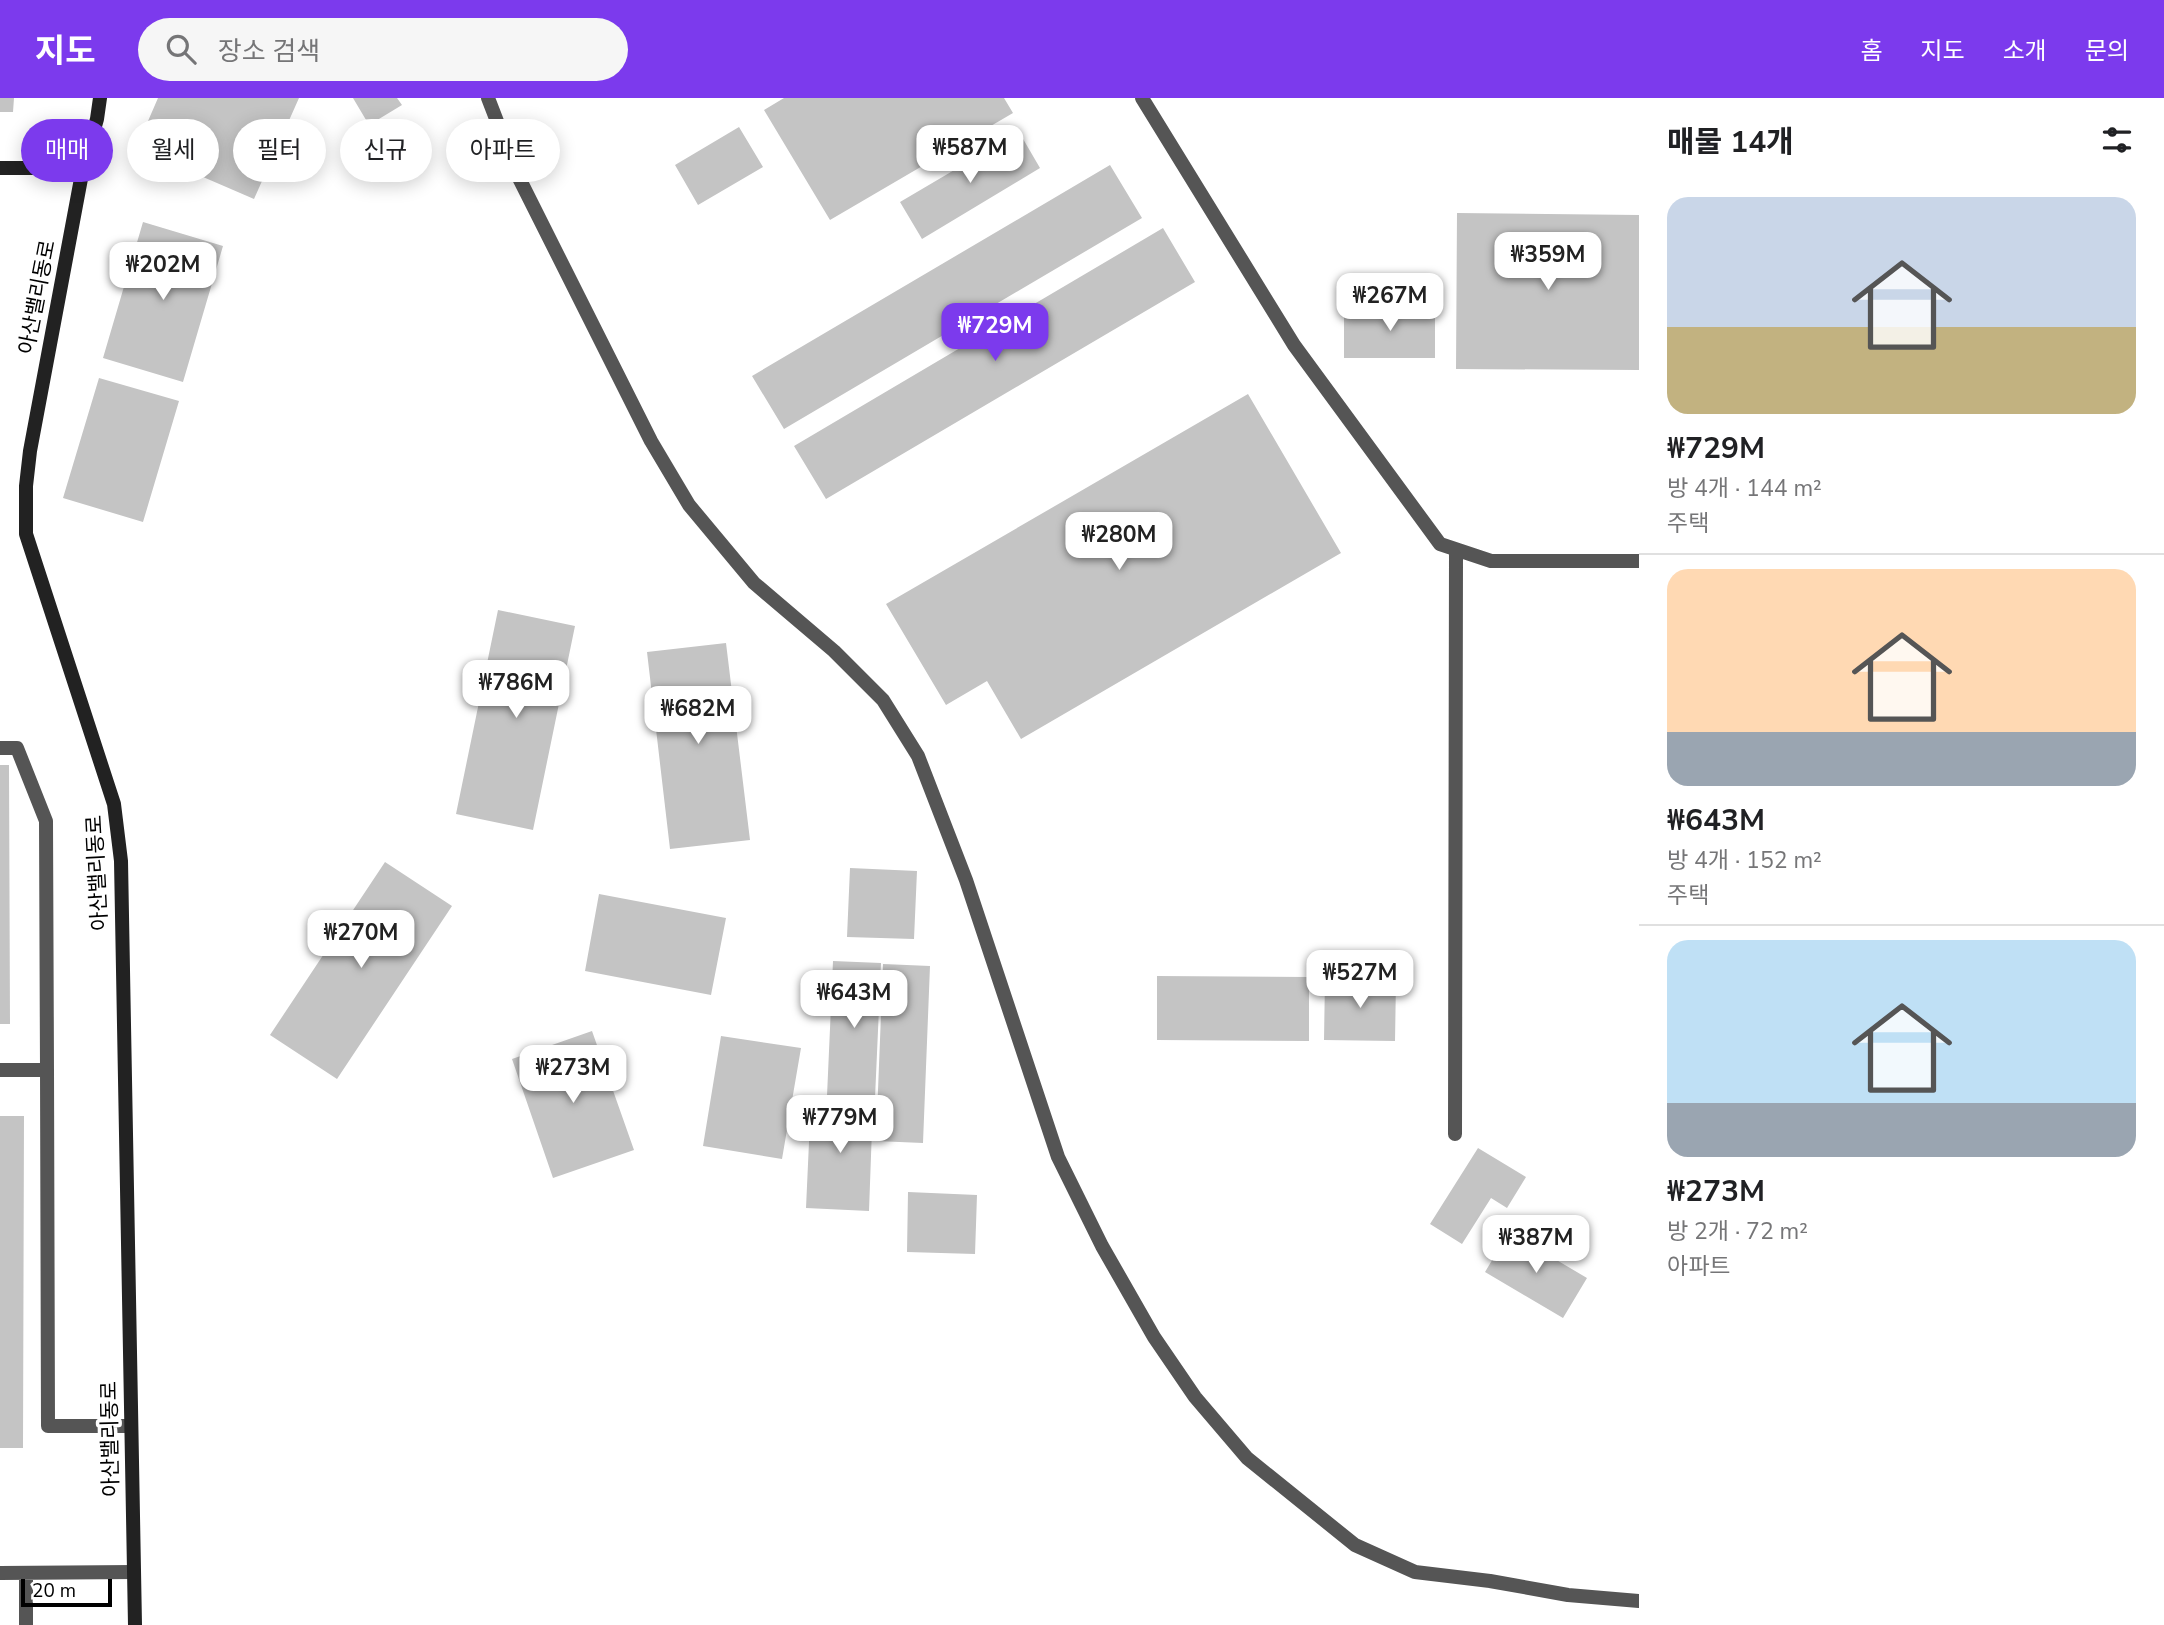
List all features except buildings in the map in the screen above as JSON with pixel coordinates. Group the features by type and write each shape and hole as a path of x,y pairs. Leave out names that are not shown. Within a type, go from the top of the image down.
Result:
{"street":[{"name":"아산밸리동로","path":"96,119 100,98"},
{"path":"488,98 519,178 651,441 689,505 754,583 834,651 883,700 918,756 965,880 1058,1157 1102,1246 1154,1337 1195,1397 1247,1458 1345,1537 1367,1550 1415,1572 1490,1581 1569,1595 1639,1601"},
{"path":"1142,98 1294,345 1440,544 1491,561 1639,561"},
{"path":"0,168 21,168"},
{"name":"아산밸리동로","path":"80,182 30,451 26,486 26,534 114,804 118,828 121,861 135,1625"},
{"path":"1455,1134 1457,550"},
{"path":"0,748 18,748 46,821 48,1426 131,1426"},
{"path":"0,1070 47,1070"},
{"path":"0,1573 134,1572"},
{"path":"26,1573 26,1625"}]}
